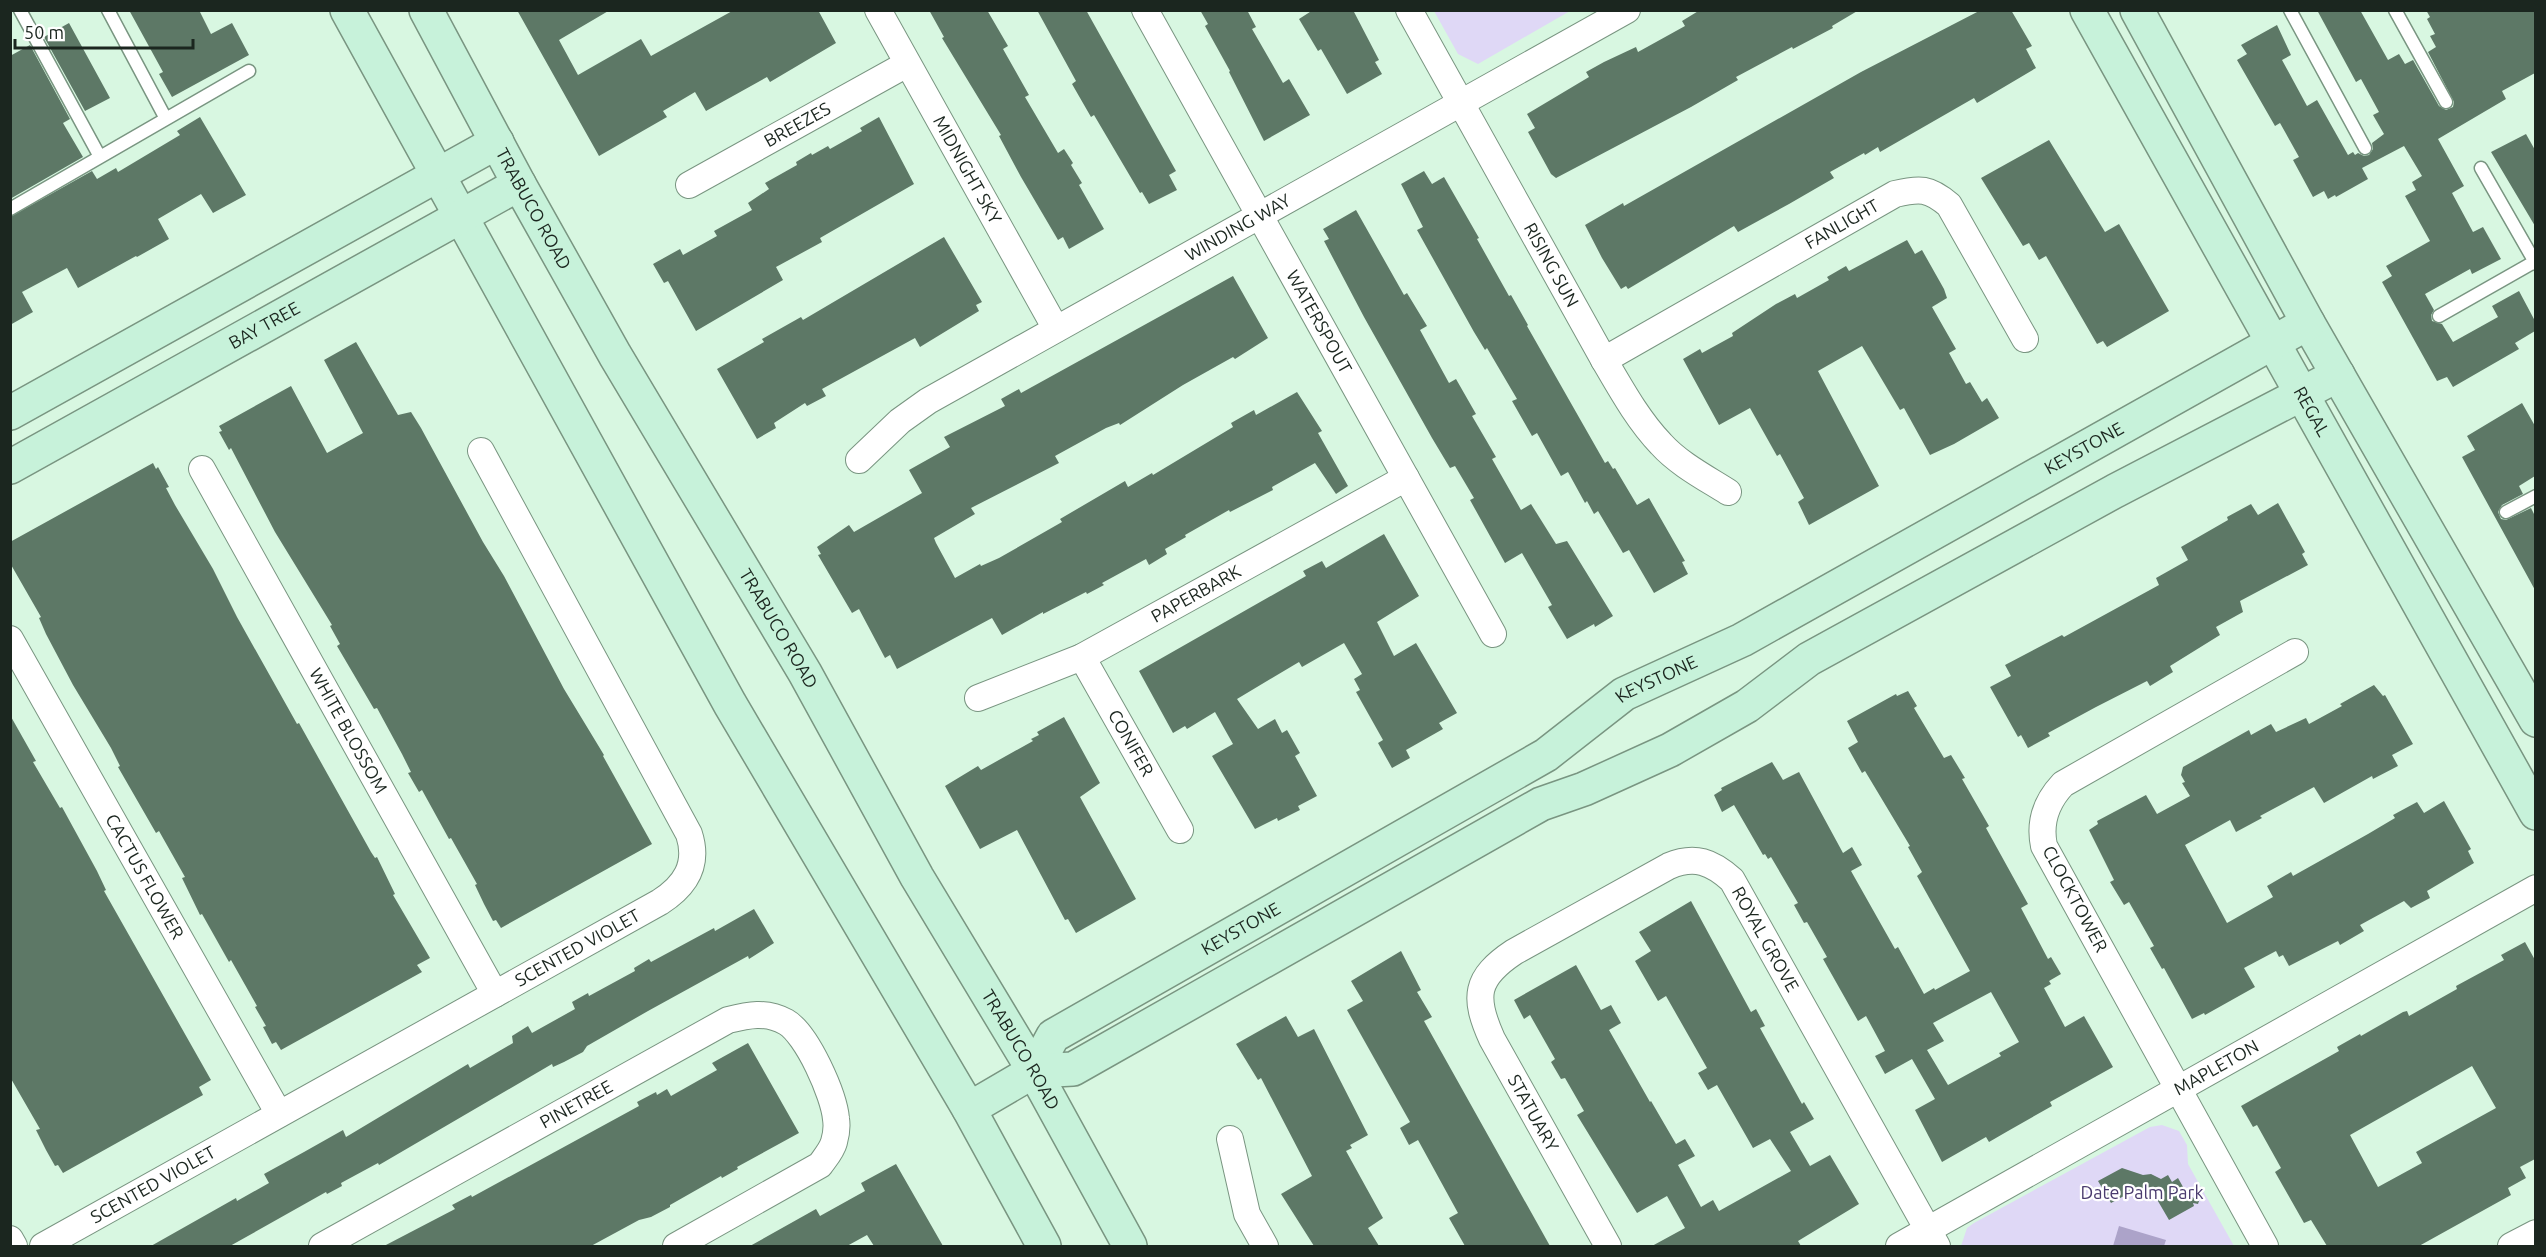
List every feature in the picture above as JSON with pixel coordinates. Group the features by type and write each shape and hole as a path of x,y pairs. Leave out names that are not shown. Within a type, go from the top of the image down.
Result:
{"street":[{"path":"347,10 730,704 969,1109 1044,1246"},
{"name":"TRABUCO ROAD","path":"426,10 519,184 615,355 806,673 917,877 1034,1071 1131,1246"},
{"name":"MIDNIGHT SKY","path":"878,10 1056,329"},
{"name":"WATERSPOUT","path":"1145,10 1493,634"},
{"name":"RISING SUN","path":"1409,10 1635,412 1662,446 1694,471 1728,492"},
{"name":"WINDING WAY","path":"858,460 900,421 928,401 1627,10"},
{"name":"REGAL","path":"2087,10 2535,813"},
{"path":"2137,10 2308,323 2535,720"},
{"name":"BREEZES","path":"689,185 908,64"},
{"path":"10,412 497,142"},
{"name":"BAY TREE","path":"10,467 519,184"},
{"name":"FANLIGHT","path":"1604,360 1895,194 1914,189 1925,190 1939,196 1949,205 2025,339"},
{"name":"KEYSTONE","path":"1034,1071 1053,1036 1546,755 1624,694 1742,640 2308,323"},
{"path":"969,1109 1034,1071 1072,1069 1541,804 1584,789 1670,750 1747,706 1809,659 2115,491 2338,375"},
{"name":"SCENTED VIOLET","path":"43,1246 677,891 692,863 693,845 690,834 481,451"},
{"name":"WHITE BLOSSOM","path":"202,469 495,994"},
{"name":"PAPERBARK","path":"978,698 1082,657 1406,478"},
{"name":"CACTUS FLOWER","path":"10,639 279,1114"},
{"name":"CLOCKTOWER","path":"2265,1246 2044,846 2041,830 2050,797 2062,784 2295,652"},
{"name":"CONIFER","path":"1082,657 1180,830"},
{"name":"ROYAL GROVE","path":"1487,974 1495,965 1514,952 1669,866 1692,859 1709,862 1732,880 1933,1238"},
{"name":"MAPLETON","path":"1899,1246 1933,1238 2179,1090 2535,888"},
{"name":"STATUARY","path":"1487,974 1480,1002 1483,1019 1492,1040 1608,1246"},
{"name":"PINETREE","path":"322,1246 728,1020 752,1014 772,1016 788,1023 803,1039 830,1094 836,1119 834,1144 820,1165 676,1246"},
{"path":"1230,1139 1247,1214 1265,1246"},
{"path":"2511,1246 2535,1233"},
{"path":"10,1239 14,1246"}],"lane":[{"path":"20,10 100,157"},
{"path":"108,10 166,119"},
{"path":"2290,10 2366,148"},
{"path":"2395,10 2446,102"},
{"path":"10,209 249,71"},
{"path":"2439,316 2535,263 2481,168"},
{"path":"2506,512 2535,496"}],"green space":[{"path":"1434,11 1570,11 1478,64 1458,54"},
{"name":"Date Palm Park","path":"2162,1125 2179,1131 2187,1145 2188,1164 2234,1246 1961,1246 1967,1228 1974,1223 2150,1127"}],"shaded area":[{"path":"2119,1226 2166,1240 2164,1246 2113,1246"}],"building":[{"path":"129,10 199,10 211,34 232,23 249,55 172,97 159,74 163,72"},
{"path":"517,10 610,10 559,40 578,75 641,39 651,56 734,10 818,10 836,43 770,82 767,77 706,111 695,92 663,111 667,117 599,156"},
{"path":"929,10 987,10 1008,46 1003,49 1029,95 1025,97 1058,153 1064,149 1073,163 1071,165 1082,183 1079,185 1104,229 1069,249 1063,237 1058,240 1021,177 999,136 1001,135 942,38 944,37"},
{"path":"1037,10 1086,10 1176,171 1169,175 1177,190 1149,204 1142,192 1140,193 1094,115 1091,117 1072,84 1076,81"},
{"path":"1200,10 1247,10 1256,27 1252,29 1283,83 1289,79 1310,115 1264,141 1205,26 1208,24"},
{"path":"1313,10 1353,10 1379,60 1375,62 1382,74 1347,94 1321,49 1318,51 1299,19"},
{"path":"1700,10 1859,10 1832,26 1833,28 1736,77 1738,80 1691,107 1556,178 1551,174 1528,132 1535,128 1527,114 1589,77 1586,72 1636,47 1638,52 1685,26 1682,21"},
{"path":"1981,10 2011,10 2032,46 2026,49 2036,68 1977,103 1974,98 1880,152 1878,147 1865,155 1864,153 1830,172 1834,178 1789,204 1738,232 1734,226 1628,289 1626,286 1621,289 1585,225 1623,203 1624,206 1861,72"},
{"path":"2317,10 2360,10 2388,60 2399,54 2405,64 2413,60 2439,106 2446,110 2453,107 2454,102 2428,52 2436,47 2430,36 2435,34 2427,19 2430,17 2426,10 2535,10 2535,73 2502,91 2506,99 2438,139 2464,186 2452,193 2473,232 2483,227 2501,259 2472,274 2470,269 2425,294 2434,310 2431,315 2432,321 2442,324 2453,342 2498,317 2492,306 2519,291 2535,321 2535,331 2515,343 2519,349 2453,387 2447,377 2437,381 2382,282 2392,276 2386,266 2430,241 2405,196 2416,190 2412,182 2422,176 2404,146 2362,168 2368,179 2336,197 2335,195 2328,199 2324,191 2313,197 2293,160 2299,157 2280,123 2275,126 2237,60 2247,54 2241,45 2277,25 2291,55 2282,60 2307,106 2317,100 2348,155 2353,152 2355,155 2358,153 2364,156 2369,155 2373,149 2372,143 2384,134 2373,115 2379,112 2361,79 2356,82"},
{"path":"69,23 110,98 85,111 44,37"},
{"path":"30,45 70,119 63,123 83,157 10,199 10,56"},
{"path":"200,117 246,195 213,213 201,194 158,219 169,239 137,257 78,288 67,268 22,292 33,312 10,325 10,217 92,171 97,179 116,168 118,172 180,135 177,131"},
{"path":"879,117 914,184 820,238 822,242 776,267 783,280 696,331 668,281 664,283 653,264 680,249 683,255 717,236 714,231 752,210 748,203 769,189 765,183 797,165 796,162 811,153 812,155 828,146 830,149 862,131 860,128"},
{"path":"2526,134 2535,150 2535,226 2491,152"},
{"path":"2049,140 2105,232 2119,224 2169,311 2107,347 2103,341 2097,344 2046,256 2039,260 2029,243 2023,246 1981,178"},
{"path":"1424,171 1432,184 1444,177 1605,463 1608,461 1613,469 1615,468 1637,505 1649,498 1685,561 1682,562 1688,574 1654,593 1629,550 1623,553 1598,511 1594,514 1587,501 1585,503 1568,472 1561,476 1537,433 1532,436 1512,401 1517,399 1487,348 1485,350 1474,332 1417,230 1423,227 1401,184"},
{"path":"1356,210 1404,295 1407,293 1427,326 1420,330 1449,383 1456,379 1476,414 1472,416 1496,457 1492,459 1521,510 1531,504 1556,544 1567,541 1613,616 1595,627 1594,624 1567,639 1548,607 1552,605 1522,553 1505,563 1470,500 1474,498 1455,466 1450,468 1432,438 1324,241 1329,239 1323,229"},
{"path":"944,237 982,302 976,305 979,311 920,347 915,338 822,389 826,396 807,406 805,403 774,423 776,428 757,439 717,369 764,342 762,339 801,317 803,320"},
{"path":"1907,240 1915,254 1922,250 1944,289 1947,298 1932,307 1956,349 1949,353 1966,384 1970,382 1982,402 1987,398 1999,418 1930,455 1904,408 1900,410 1862,346 1818,371 1879,486 1809,525 1798,502 1804,498 1780,454 1777,456 1750,408 1719,425 1683,359 1700,349 1702,353 1733,336 1732,333 1776,304 1795,294 1797,298 1829,280 1827,277 1846,266 1849,271"},
{"path":"1233,276 1268,338 1235,359 1233,357 1183,385 1120,425 1119,423 1106,428 1055,456 1059,463 971,508 975,514 934,538 955,578 980,564 981,566 999,558 1062,522 1060,519 1125,481 1128,487 1152,473 1153,475 1233,427 1231,423 1254,410 1256,415 1297,392 1322,431 1318,433 1348,486 1336,494 1315,463 1272,487 1273,490 1230,512 1229,510 1185,535 1186,537 1165,549 1167,554 1149,565 1146,559 1102,583 1104,585 1087,594 1086,592 1043,614 1043,612 1002,635 992,618 897,669 890,655 885,658 859,609 852,613 818,555 821,554 817,547 849,525 854,532 922,493 909,470 950,447 944,437 1005,406 1001,399 1019,389 1021,393"},
{"path":"356,342 398,415 411,412 421,428 652,844 501,928 496,920 493,921 475,885 477,884 451,838 449,839 422,790 419,792 408,773 411,772 377,708 374,709 337,646 340,644 330,626 332,625 275,532 231,448 229,450 219,432 222,431 219,426 291,386 327,453 363,433 324,360"},
{"path":"2522,403 2535,426 2535,476 2519,486 2523,494 2502,505 2498,512 2501,519 2506,520 2531,508 2535,516 2535,590 2462,457 2475,450 2467,436"},
{"path":"153,463 156,469 158,467 169,487 166,488 175,505 213,569 297,724 299,723 371,852 375,858 377,857 395,894 393,895 430,958 417,965 422,972 281,1050 276,1042 272,1044 263,1027 266,1026 255,1007 257,1006 231,960 229,962 202,914 200,915 182,878 185,877 159,831 156,833 118,767 120,766 111,748 73,685 46,634 39,618 41,617 10,563 10,542"},
{"path":"2278,503 2305,552 2302,554 2308,565 2240,601 2243,612 2216,627 2220,635 2170,666 2173,672 2150,686 2147,681 2096,707 2048,733 2050,736 2028,748 2021,735 2018,737 1990,687 2011,676 2005,665 2062,635 2064,637 2159,585 2156,578 2188,560 2181,547 2228,520 2227,517 2251,504 2258,515"},
{"path":"1384,534 1419,596 1377,622 1394,656 1416,643 1457,713 1439,723 1443,729 1406,750 1410,758 1392,768 1378,743 1383,740 1356,692 1360,690 1354,679 1362,674 1344,643 1302,667 1299,662 1237,699 1258,729 1275,719 1282,733 1287,730 1300,753 1295,756 1317,796 1298,806 1300,810 1255,829 1212,756 1233,744 1215,712 1187,729 1185,726 1173,733 1139,671 1306,576 1303,571 1322,561 1326,568"},
{"path":"2374,685 2383,696 2385,695 2413,744 2392,755 2398,766 2373,779 2372,776 2324,803 2314,787 2260,816 2262,818 2236,832 2230,820 2185,845 2227,923 2273,897 2267,886 2291,872 2293,876 2368,834 2395,818 2393,815 2417,802 2424,813 2444,801 2471,849 2468,851 2474,863 2427,891 2430,898 2411,908 2404,901 2360,925 2364,931 2340,945 2338,941 2289,966 2283,955 2279,957 2276,951 2244,968 2255,987 2205,1015 2204,1013 2192,1019 2164,968 2162,969 2150,948 2154,946 2129,902 2124,905 2110,882 2114,880 2089,830 2098,824 2097,821 2146,795 2157,814 2190,796 2182,783 2185,782 2181,775 2183,767 2249,730 2251,735 2271,724 2276,732 2306,718 2309,724"},
{"path":"1908,691 1917,706 1914,708 1944,758 1951,755 1965,778 1962,779 1989,826 1986,828 2028,904 2021,908 2048,959 2051,957 2061,974 2049,981 2051,984 2044,988 2065,1027 2084,1016 2113,1067 2050,1102 2052,1106 1989,1142 1986,1137 1942,1162 1915,1110 1935,1099 1912,1059 1885,1074 1875,1056 1885,1051 1866,1016 1858,1021 1823,959 1827,957 1807,922 1804,923 1794,905 1798,903 1771,857 1768,859 1765,854 1763,855 1734,805 1722,812 1714,795 1722,790 1721,788 1772,762 1783,780 1799,772 1843,853 1852,847 1862,865 1851,871 1895,949 1898,947 1924,994 1934,988 1935,990 1970,971 1917,876 1922,872 1908,847 1910,846 1865,771 1862,773 1848,748 1858,742 1847,721 1896,694 1897,696","holes":["1991,992 2019,1042 1999,1053 2001,1056 1948,1085 1927,1050 1944,1041 1933,1023"]},
{"path":"10,715 36,761 33,762 60,808 62,807 97,871 106,890 104,891 211,1080 199,1087 203,1095 63,1173 58,1165 55,1166 46,1150 36,1130 40,1129 10,1077"},
{"path":"1064,717 1100,783 1080,797 1136,899 1076,933 1068,919 1065,920 1017,830 980,849 945,786 978,766 981,770 1033,741 1031,739 1039,735 1037,732"},
{"path":"1691,901 1751,1012 1756,1009 1765,1026 1760,1028 1802,1104 1804,1102 1814,1119 1790,1132 1810,1166 1830,1155 1859,1204 1798,1241 1801,1246 1652,1246 1685,1228 1667,1196 1637,1213 1577,1115 1584,1111 1565,1078 1561,1079 1551,1062 1555,1059 1530,1015 1524,1019 1514,1000 1576,965 1601,1010 1611,1005 1621,1023 1609,1030 1676,1144 1685,1139 1695,1156 1678,1165 1701,1207 1713,1200 1719,1211 1791,1171 1770,1139 1753,1148 1717,1085 1708,1090 1698,1073 1707,1068 1666,996 1658,1001 1635,961 1651,951 1639,932"},
{"path":"754,909 774,943 749,959 748,956 648,1011 587,1046 583,1052 553,1067 552,1064 379,1165 378,1163 341,1183 342,1186 327,1194 326,1192 230,1246 151,1246 236,1198 237,1201 269,1183 264,1174 343,1130 346,1137 468,1064 470,1068 513,1043 512,1036 528,1026 532,1033 575,1009 572,1002 588,993 589,996 635,971 634,968 649,959 651,962"},
{"path":"2525,942 2535,960 2535,1159 2520,1167 2526,1178 2508,1188 2511,1195 2419,1246 2327,1246 2311,1220 2304,1223 2275,1172 2281,1168 2257,1125 2253,1127 2241,1106 2339,1051 2337,1047 2360,1034 2361,1036 2403,1012 2407,1011 2409,1016 2457,989 2456,986 2504,960 2501,955","holes":["2472,1066 2496,1108 2416,1152 2422,1163 2378,1187 2350,1135"]},
{"path":"1401,951 1421,990 1417,992 1432,1017 1424,1021 1550,1246 1465,1246 1449,1218 1458,1213 1418,1140 1409,1145 1400,1128 1410,1122 1347,1010 1363,1001 1351,981"},
{"path":"1286,1016 1298,1037 1314,1029 1368,1135 1350,1145 1352,1148 1346,1151 1383,1218 1368,1228 1379,1246 1314,1246 1281,1194 1312,1176 1261,1078 1258,1080 1236,1044"},
{"path":"748,1043 799,1133 670,1207 651,1217 639,1220 591,1246 384,1246 455,1209 452,1205 471,1195 472,1197 639,1106 637,1102 656,1092 657,1095 667,1089 671,1096 717,1070 712,1063"},
{"path":"896,1164 943,1246 874,1246 867,1235 847,1246 750,1246 816,1209 820,1216 865,1191 861,1183"},
{"path":"2122,1168 2143,1175 2151,1174 2161,1179 2168,1175 2172,1182 2178,1178 2187,1194 2199,1201 2198,1204 2193,1203 2194,1206 2169,1220 2155,1196 2135,1190 2111,1203 2098,1181"}]}
